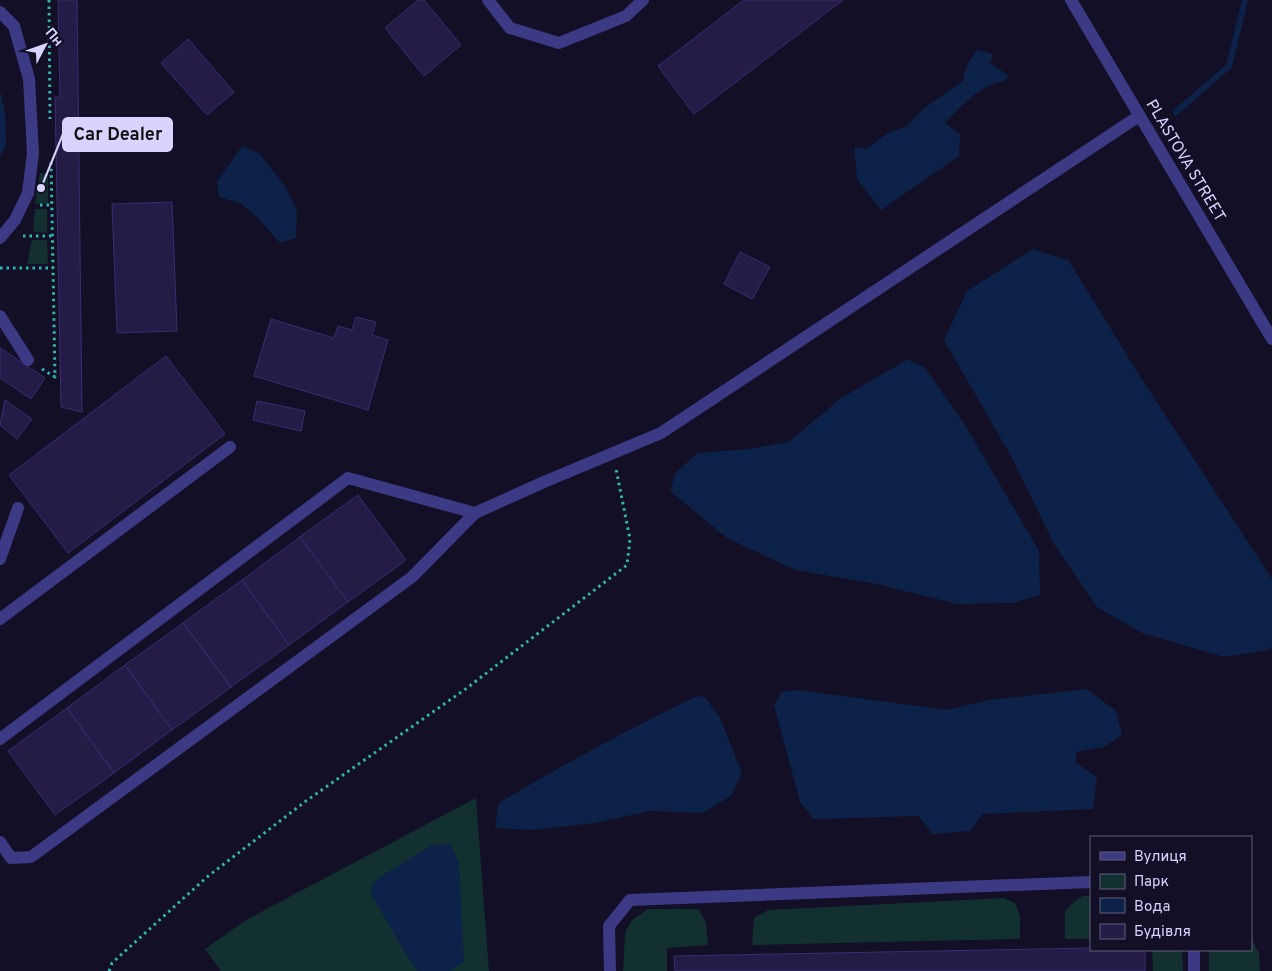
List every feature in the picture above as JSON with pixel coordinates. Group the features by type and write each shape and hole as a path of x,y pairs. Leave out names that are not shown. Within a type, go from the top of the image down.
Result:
{"street":[{"path":"488,0 510,28 559,43 626,16 644,0"},
{"name":"PLASTOVA STREET","path":"1071,0 1272,339"},
{"path":"0,12 14,26 29,79 33,153 28,193 15,220 1,237"},
{"path":"0,842 11,858 31,857 412,578 475,513 661,433 1139,116"},
{"path":"0,316 28,360"},
{"path":"0,619 230,447"},
{"path":"0,740 348,478 475,513"},
{"path":"0,560 18,508"},
{"path":"610,971 609,926 630,900 1090,882"},
{"path":"1194,951 1194,971"}],"path":[{"path":"49,0 50,126"},
{"path":"28,360 55,377 51,155"},
{"path":"1,237 52,236"},
{"path":"0,268 53,268"},
{"path":"109,971 112,963 207,877 306,802 468,688 627,565 630,539 612,454"}],"green space":[{"path":"40,173 48,174 48,203 35,204"},
{"path":"35,209 47,209 47,233 33,232"},
{"path":"32,240 47,240 48,264 27,264"},
{"path":"476,798 489,971 221,971 205,949 246,920"},
{"path":"1083,896 1090,896 1090,939 1065,939 1065,911"},
{"path":"1004,898 1015,903 1020,916 1020,939 752,945 754,918 768,910"},
{"path":"648,909 699,909 706,923 708,945 667,948 667,971 623,971 625,933 631,921"},
{"path":"1252,940 1259,953 1260,971 1209,971 1209,951 1252,951"},
{"path":"1152,951 1182,951 1183,971 1153,971"}],"water":[{"path":"977,50 993,54 990,63 1009,76 1007,79 978,92 945,123 960,134 959,156 881,210 857,179 854,147 866,149 888,133 907,126 923,109 963,81 966,67"},
{"path":"0,90 5,113 6,145 0,156"},
{"path":"242,146 259,153 285,186 297,211 296,238 280,243 257,217 242,204 219,197 217,182"},
{"path":"1033,249 1069,261 1136,370 1272,579 1272,646 1269,650 1224,657 1142,633 1097,607 1054,544 1011,456 944,340 967,291"},
{"path":"908,359 925,368 965,425 1039,551 1040,595 1013,603 957,604 872,583 795,570 727,538 670,491 676,472 698,453 748,449 789,442 841,398"},
{"path":"1087,689 1116,711 1122,735 1104,747 1076,752 1076,763 1097,777 1093,809 983,814 970,831 932,834 919,816 814,819 800,802 774,705 782,692 798,690 947,710 989,700"},
{"path":"704,696 720,718 742,773 731,796 702,813 650,811 595,823 532,830 495,828 499,803 620,735 695,697"},
{"path":"450,844 459,862 464,961 451,971 418,971 410,961 371,894 372,884 383,875 432,845"}],"building":[{"path":"58,0 77,0 82,412 61,407 55,97 60,97"},
{"path":"418,0 424,0 461,45 424,76 385,28"},
{"path":"744,0 843,0 694,114 658,66"},
{"path":"188,39 234,92 207,115 161,63"},
{"path":"172,202 177,331 117,333 112,204"},
{"path":"740,252 770,267 752,299 724,284"},
{"path":"356,317 376,322 372,335 388,340 368,410 254,376 271,319 334,338 338,326 352,330"},
{"path":"0,348 45,378 31,399 0,378"},
{"path":"166,356 225,434 68,553 9,475"},
{"path":"5,400 32,419 17,439 0,425"},
{"path":"257,401 305,411 301,431 253,420"},
{"path":"358,495 406,560 348,602 300,537"},
{"path":"300,537 348,602 289,645 242,580"},
{"path":"242,580 289,645 231,687 183,623"},
{"path":"183,623 231,687 172,730 125,665"},
{"path":"125,665 172,730 114,773 67,708"},
{"path":"67,708 114,773 55,815 8,751"},
{"path":"1090,948 1090,951 1145,951 1145,971 675,971 674,956"}],"waterway":[{"path":"1176,112 1229,66 1245,0"}],"place":[{"name":"Car Dealer","path":"41,188"}]}
